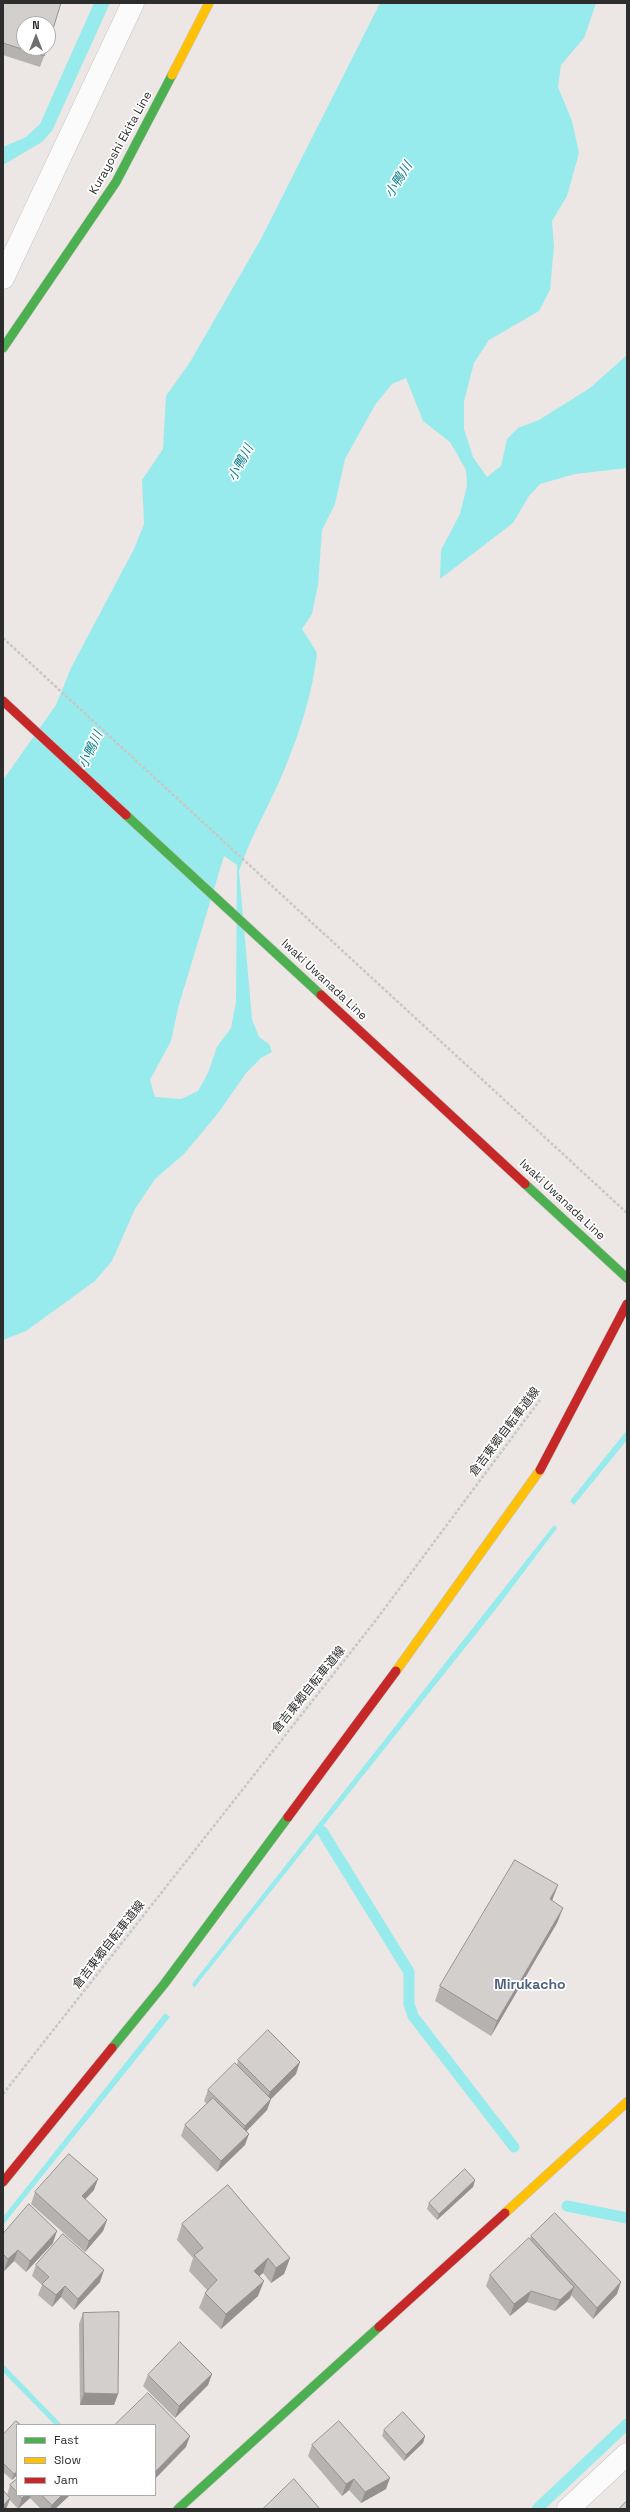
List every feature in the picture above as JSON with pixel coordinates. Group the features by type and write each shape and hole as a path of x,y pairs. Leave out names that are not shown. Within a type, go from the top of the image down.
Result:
{"street":[{"path":"3,278 133,3"},
{"name":"Kurayoshi Ekita Line","path":"3,348 116,182 209,3"},
{"name":"Iwaki Uwanada Line","path":"3,701 616,1266 627,1278"},
{"path":"3,2182 165,1983 467,1575 536,1478 627,1304"},
{"path":"178,2509 627,2102"},
{"path":"568,2509 627,2454"}],"path":[{"path":"3,638 627,1213"},
{"name":"倉吉東郷自転車道線","path":"3,2094 376,1620 544,1394"}],"water":[{"path":"94,3 110,3 52,131 42,142 3,165 3,147 26,137 40,124"},
{"name":"小鴨川","path":"380,3 596,3 584,38 561,65 558,87 572,121 579,153 567,196 552,221 554,246 550,290 539,311 489,340 474,363 464,401 464,429 473,457 487,477 501,466 507,439 518,428 539,420 590,388 627,355 627,468 575,474 540,484 529,496 513,523 440,579 441,550 460,514 467,486 466,470 450,442 423,421 406,378 392,384 375,405 345,459 335,504 322,530 318,585 312,614 302,629 317,653 305,711 285,768 249,845 239,871 252,1019 259,1037 269,1044 272,1052 261,1058 246,1073 219,1112 184,1154 155,1179 135,1209 112,1261 95,1281 26,1331 3,1340 3,780 56,705 71,668 134,549 144,524 142,480 163,449 166,396 190,362 261,239","holes":["224,856 237,865 236,1002 231,1028 217,1047 208,1073 198,1091 181,1099 155,1097 150,1080 171,1041 178,1008"]},
{"path":"627,1430 627,1440 574,1505 570,1501"},
{"path":"554,1525 557,1528 499,1605 194,1988 192,1984"},
{"path":"165,2013 170,2017 3,2225 3,2217"},
{"path":"3,2364 61,2424 54,2424 3,2372"}],"building":[{"path":"3,3 61,3 56,19 56,16 16,16 16,47 3,43"},
{"path":"515,1860 558,1885 550,1899 563,1908 497,2021 440,1986"},
{"path":"268,2030 300,2062 270,2092 238,2060"},
{"path":"235,2063 271,2099 245,2126 208,2090"},
{"path":"213,2098 249,2134 221,2161 185,2125"},
{"path":"69,2154 98,2179 82,2196 107,2220 89,2241 35,2192"},
{"path":"465,2169 475,2180 439,2214 429,2203"},
{"path":"228,2185 290,2258 276,2268 268,2258 254,2271 264,2281 226,2314 205,2293 217,2280 194,2255 203,2248 182,2224"},
{"path":"29,2204 57,2231 30,2261 18,2250 8,2259 3,2254 3,2234"},
{"path":"555,2213 621,2282 597,2308 531,2236"},
{"path":"63,2234 104,2270 78,2299 65,2286 56,2295 42,2284 49,2277 36,2265"},
{"path":"529,2238 574,2287 560,2300 531,2291 514,2304 490,2275"},
{"path":"119,2312 118,2394 84,2393 83,2313"},
{"path":"180,2342 212,2374 179,2406 148,2375"},
{"path":"148,2393 190,2436 156,2471 156,2424 116,2424"},
{"path":"403,2412 425,2436 406,2455 384,2430"},
{"path":"16,2421 20,2424 16,2424 16,2473 14,2474 3,2463 3,2435"},
{"path":"339,2421 390,2478 365,2492 354,2479 346,2484 312,2445"},
{"path":"294,2479 320,2509 263,2509"},
{"path":"16,2480 16,2491 10,2485"},
{"path":"3,2490 10,2498 3,2506"},
{"path":"43,2496 61,2496 52,2505"},
{"path":"627,2501 627,2509 619,2509"}],"waterway":[{"path":"322,1831 409,1972 409,2004 413,2016 514,2147"},
{"path":"567,2206 627,2218"},
{"path":"537,2509 627,2424"}],"traffic: fast":[{"path":"3,348 116,182 172,75"},
{"path":"126,815 321,995"},
{"path":"525,1184 627,1278"},
{"path":"112,2048 165,1983 288,1817"},
{"path":"178,2509 379,2327"}],"traffic: slow":[{"path":"172,75 209,3"},
{"path":"396,1671 540,1470"},
{"path":"505,2213 627,2102"}],"traffic: jam":[{"path":"3,701 126,815"},
{"path":"321,995 525,1184"},
{"path":"540,1470 627,1304"},
{"path":"288,1817 396,1671"},
{"path":"3,2182 112,2048"},
{"path":"379,2327 505,2213"}],"district":[{"name":"Mirukacho","path":"530,1985"}]}
